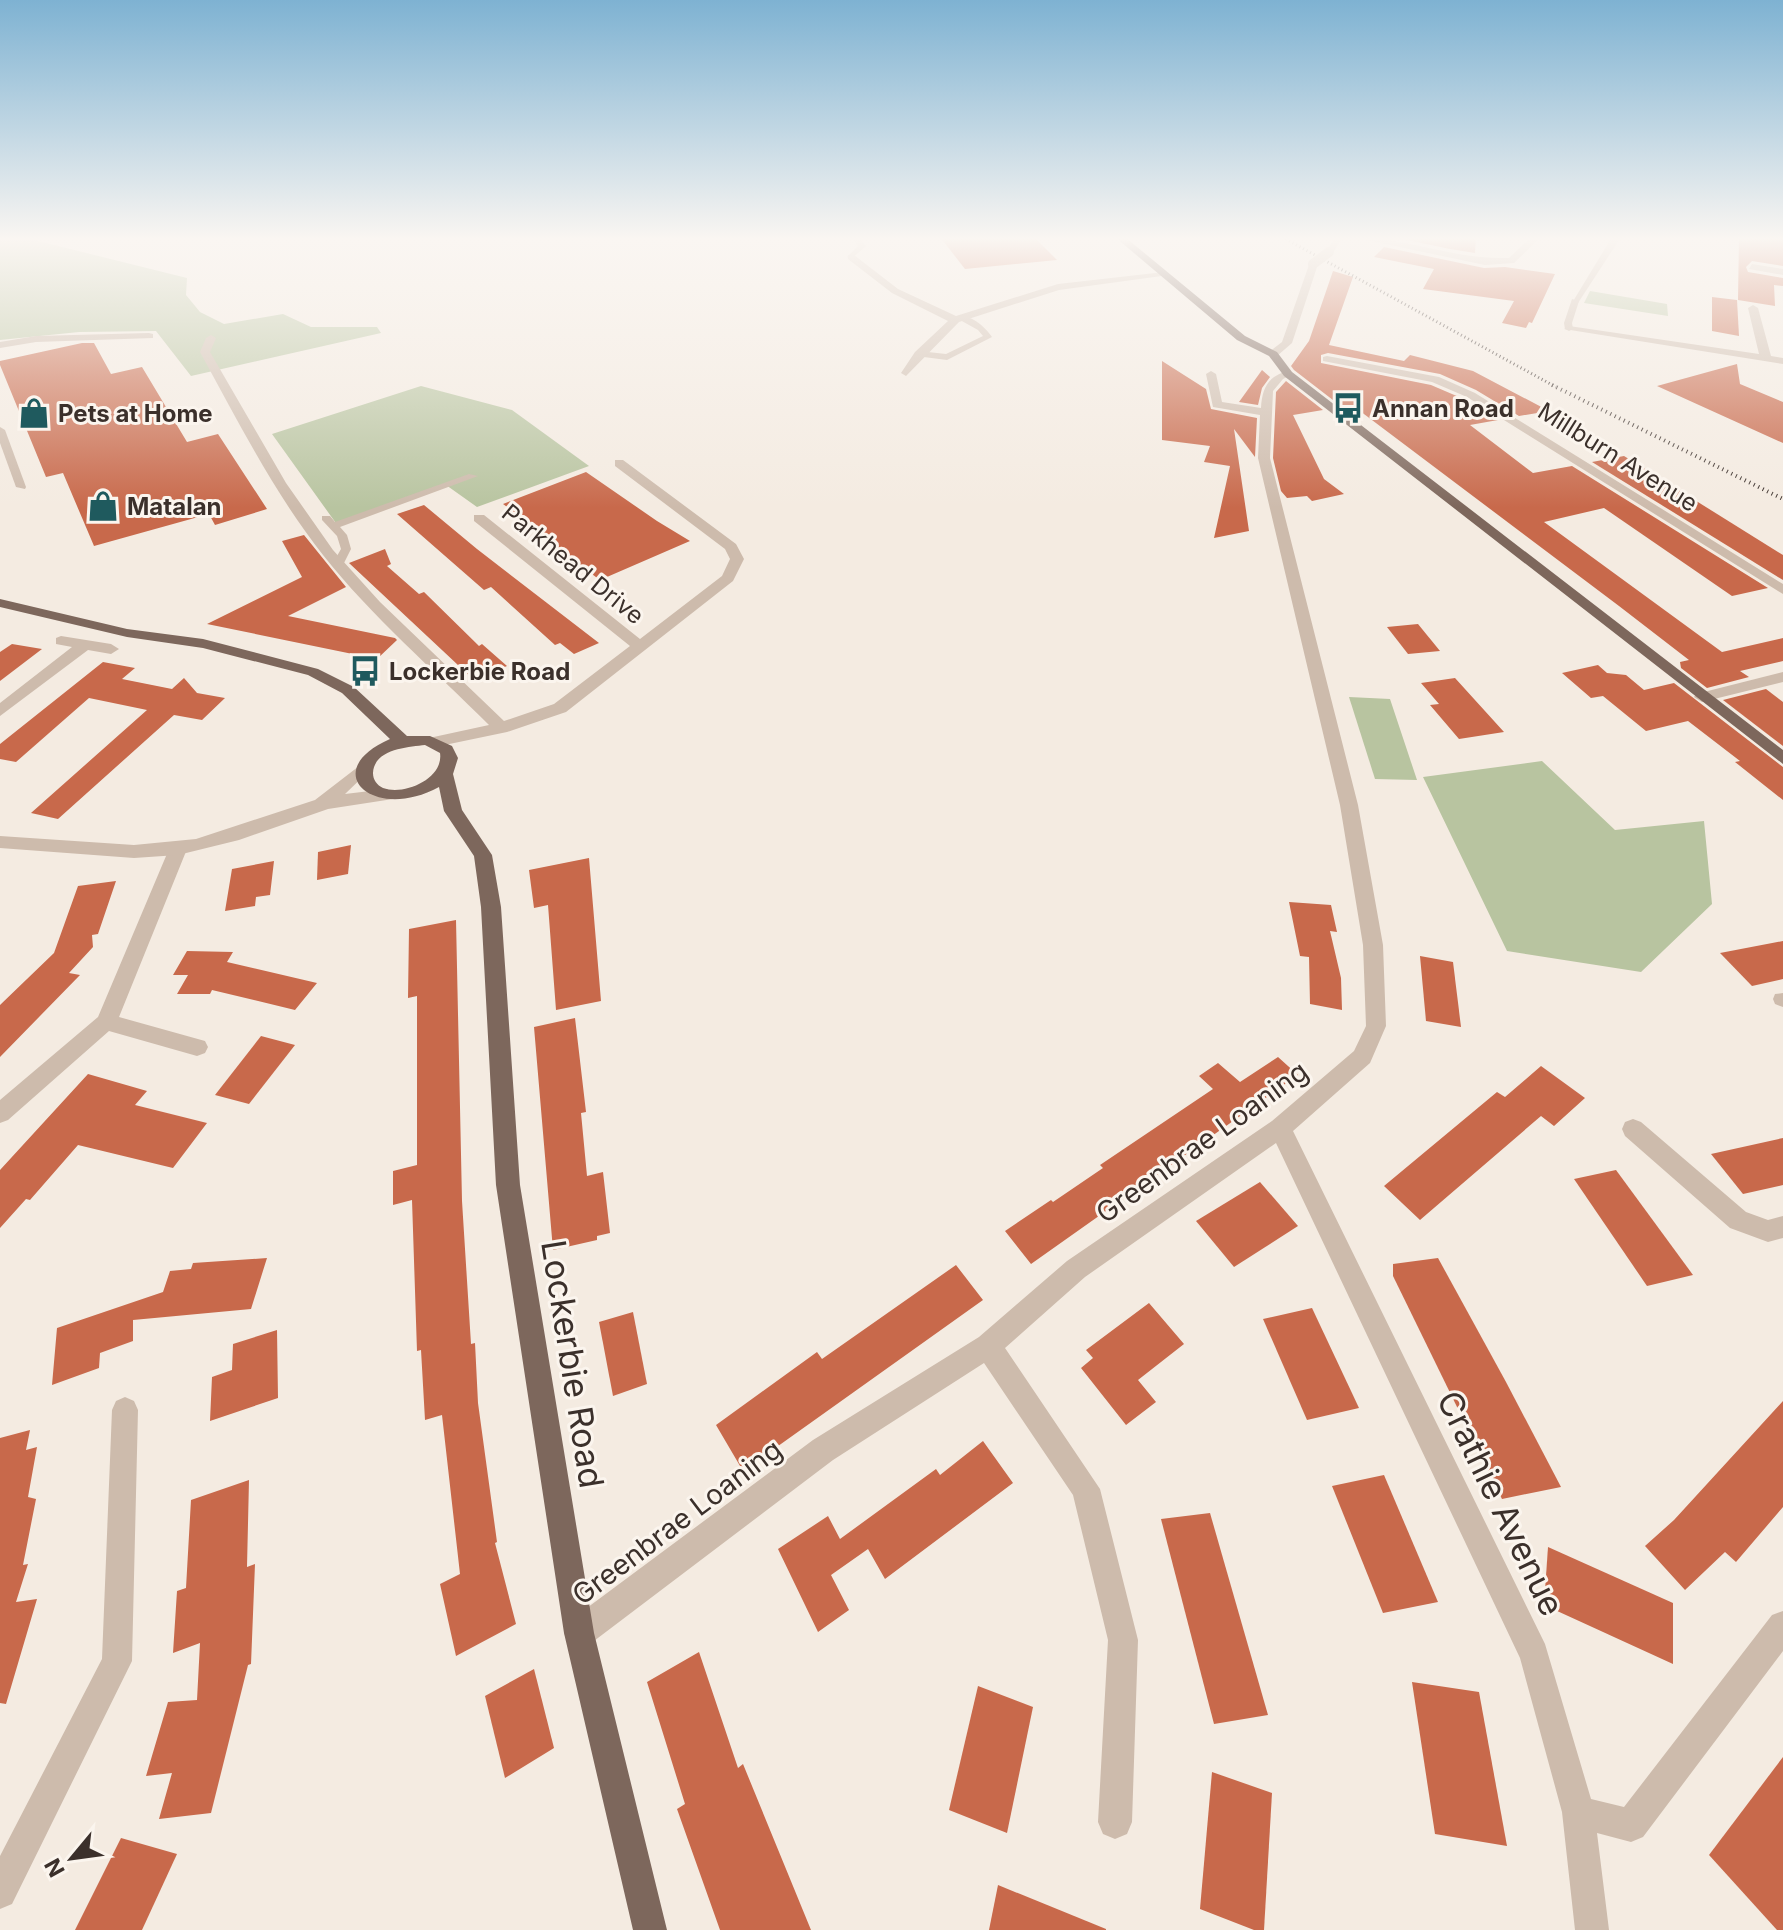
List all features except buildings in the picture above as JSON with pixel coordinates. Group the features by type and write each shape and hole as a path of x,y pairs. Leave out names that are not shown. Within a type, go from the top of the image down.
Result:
{"main road":[{"path":"1228,327 1241,338 1273,354 1288,374 1783,758"},
{"path":"0,603 127,633 203,644 313,672 348,690 402,741"},
{"path":"361,705 379,751"},
{"path":"394,794 426,788 444,774 449,755 435,742 402,741 379,751 363,769 362,778 367,785 394,794 453,811"},
{"name":"Lockerbie Road","path":"444,774 453,811 483,855 491,907 508,1185 579,1633 650,1930"}],"street":[{"path":"906,373 919,354 950,327"},
{"path":"1273,354 1287,343 1292,327"},
{"path":"1758,327 1766,359"},
{"path":"1569,329 1783,361"},
{"path":"0,345 36,339 149,336"},
{"path":"211,338 205,352 308,527 367,596 501,728"},
{"name":"Millburn Avenue","path":"1327,359 1435,379 1471,395 1783,590"},
{"path":"1211,374 1217,405 1265,420"},
{"name":"Greenbrae Loaning","path":"579,1633 823,1450 988,1346 1076,1269 1280,1128 1362,1057 1376,1026 1373,945 1349,805 1264,458 1267,391 1279,377 1288,374"},
{"path":"435,742 501,728 560,708 728,578 737,559 731,547 619,463"},
{"name":"Parkhead Drive","path":"479,518 639,646"},
{"path":"61,641 111,649"},
{"path":"0,711 85,645"},
{"path":"1702,697 1783,677"},
{"path":"449,755 501,728"},
{"path":"322,804 363,769"},
{"path":"0,842 38,842 121,850 178,849 248,832 322,804 394,794"},
{"path":"0,1113 106,1022 178,849"},
{"path":"106,1022 197,1047"},
{"name":"Crathie Avenue","path":"1280,1128 1534,1655 1578,1812 1592,1930"},
{"path":"1633,1129 1738,1220 1768,1231 1783,1227"},
{"path":"988,1346 1086,1489 1123,1640 1115,1822"},
{"path":"0,1892 117,1661 125,1410"},
{"path":"1578,1812 1631,1825 1783,1626"}],"lane":[{"path":"919,354 947,357 988,337 979,327"},
{"path":"0,430 21,487"},
{"path":"339,563 346,549 342,535 330,522 473,476"}],"green space":[{"path":"0,327 377,327 381,333 191,376 156,331 79,332 0,340"},
{"path":"421,386 512,410 589,466 477,507 446,485 338,526 272,434"},
{"path":"1349,697 1390,699 1417,780 1375,779"},
{"path":"1542,761 1615,830 1704,821 1712,904 1641,972 1507,951 1423,777"}],"railway":[{"path":"1447,327 1556,387"},
{"path":"1556,387 1783,499"}],"place":[{"name":"Annan Road","path":"1348,408"},
{"name":"Pets at Home","path":"34,413"},
{"name":"Matalan","path":"103,506"},
{"name":"Lockerbie Road","path":"365,671"}]}
